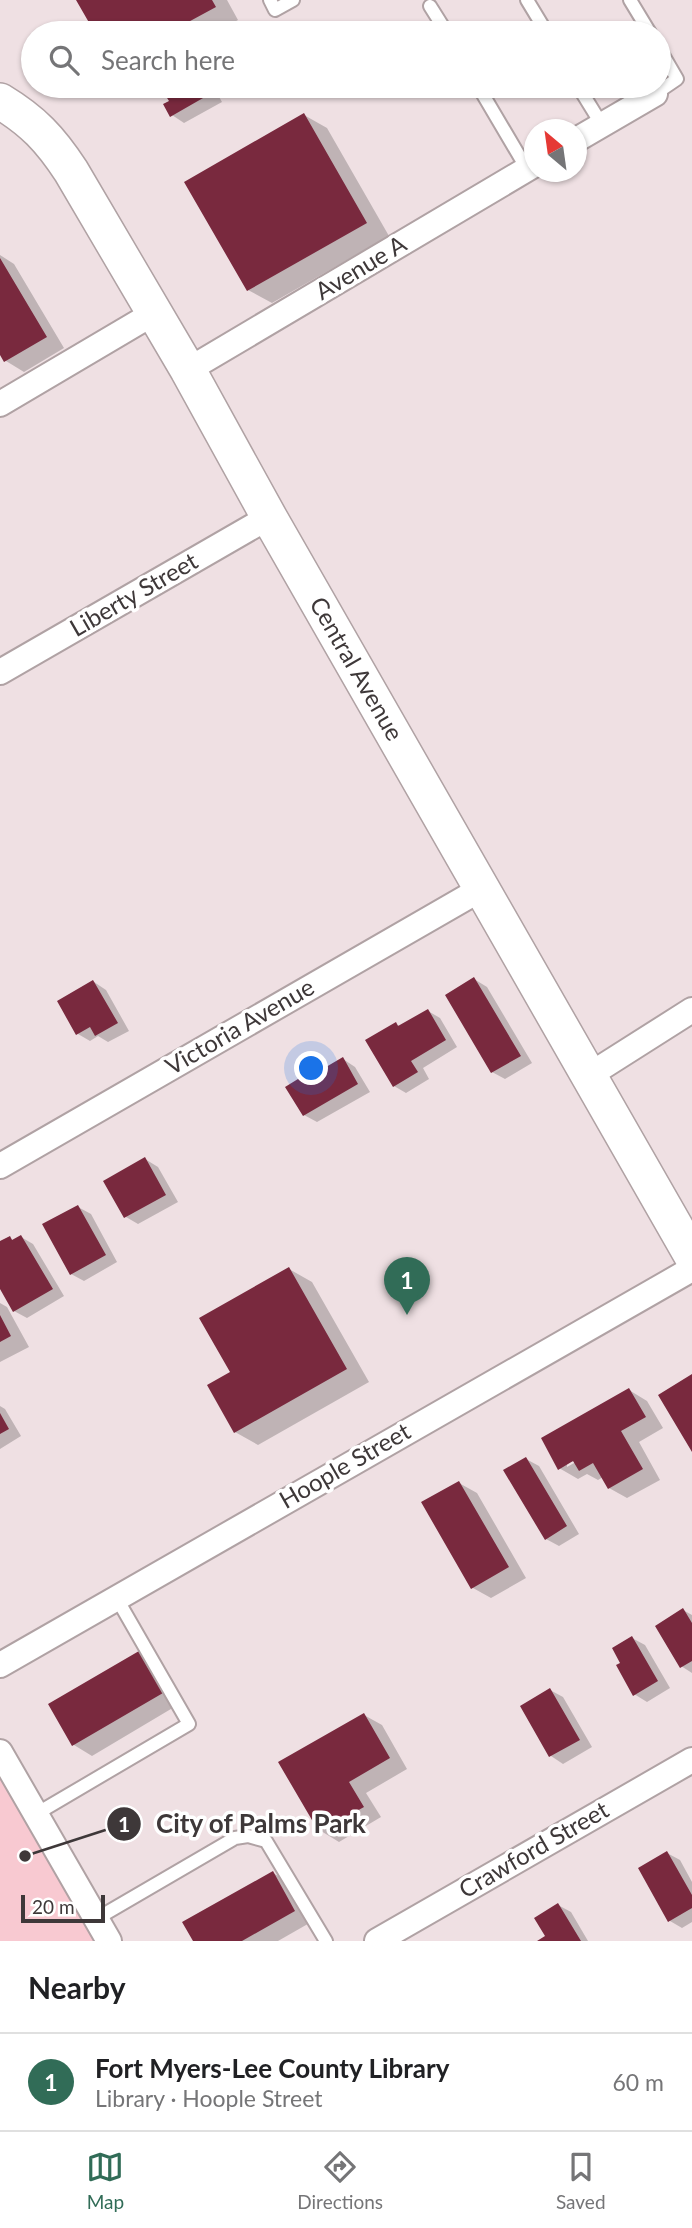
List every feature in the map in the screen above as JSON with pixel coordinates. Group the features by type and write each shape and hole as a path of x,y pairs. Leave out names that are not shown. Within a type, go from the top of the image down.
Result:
{"street":[{"path":"587,134 648,98"},
{"name":"Central Avenue","path":"0,101 27,118 51,141 71,171 188,370 269,517 692,1256"},
{"name":"Avenue A","path":"188,370 524,171"},
{"path":"0,404 154,313"},
{"name":"Liberty Street","path":"0,672 269,517"},
{"name":"Victoria Avenue","path":"0,1166 481,889"},
{"path":"589,1076 692,1010"},
{"name":"Hoople Street","path":"0,1665 692,1269"},
{"path":"0,1752 108,1941"},
{"name":"Crawford Street","path":"377,1941 692,1760"}],"lane":[{"path":"270,0 275,10 293,0"},
{"path":"527,0 540,21"},
{"path":"630,0 643,21"},
{"path":"430,6 439,21"},
{"path":"671,69 677,79 671,83"},
{"path":"486,98 524,156"},
{"path":"585,98 602,125"},
{"path":"36,1814 189,1724 116,1597"},
{"path":"96,1919 235,1838 248,1836 266,1841 326,1941"}],"shaded area":[{"path":"0,1771 99,1941 0,1941"}],"building":[{"path":"76,0 212,0 216,7 190,21 88,21"},
{"path":"167,98 203,98 170,117 163,104 169,101"},
{"path":"304,113 367,223 247,291 184,182"},
{"path":"0,258 47,337 4,362 0,355"},
{"path":"474,977 521,1056 491,1073 445,995"},
{"path":"93,980 118,1023 95,1036 90,1027 76,1035 57,1001"},
{"path":"428,1009 446,1040 411,1061 418,1072 393,1087 365,1040 396,1022 398,1026"},
{"path":"343,1057 358,1084 303,1116 285,1087 324,1063 326,1067"},
{"path":"145,1157 166,1195 124,1218 103,1181"},
{"path":"78,1205 106,1255 70,1275 42,1224"},
{"path":"21,1235 53,1289 13,1312 0,1289 0,1241 10,1236 12,1240"},
{"path":"289,1267 347,1369 234,1433 207,1385 230,1372 199,1318"},
{"path":"0,1315 11,1336 0,1342"},
{"path":"692,1374 692,1452 658,1395"},
{"path":"629,1388 646,1417 621,1431 643,1469 608,1489 593,1463 579,1471 573,1461 558,1470 541,1438"},
{"path":"0,1413 9,1429 0,1434"},
{"path":"526,1457 567,1526 545,1540 503,1470"},
{"path":"459,1481 509,1567 471,1589 421,1502"},
{"path":"683,1608 692,1623 692,1661 680,1668 655,1626"},
{"path":"632,1636 658,1681 633,1696 616,1665 620,1663 612,1648"},
{"path":"139,1651 163,1693 72,1746 48,1704"},
{"path":"550,1688 580,1740 549,1757 520,1706"},
{"path":"364,1713 390,1758 349,1782 364,1807 319,1832 278,1762"},
{"path":"667,1851 692,1895 692,1908 668,1922 638,1868"},
{"path":"273,1871 295,1911 242,1941 193,1941 182,1922"},
{"path":"558,1903 581,1941 537,1941 545,1936 534,1918"}],"place":[{"name":"Fort Myers-Lee County Library","path":"407,1315"},
{"name":"City of Palms Park","path":"25,1856"}]}
